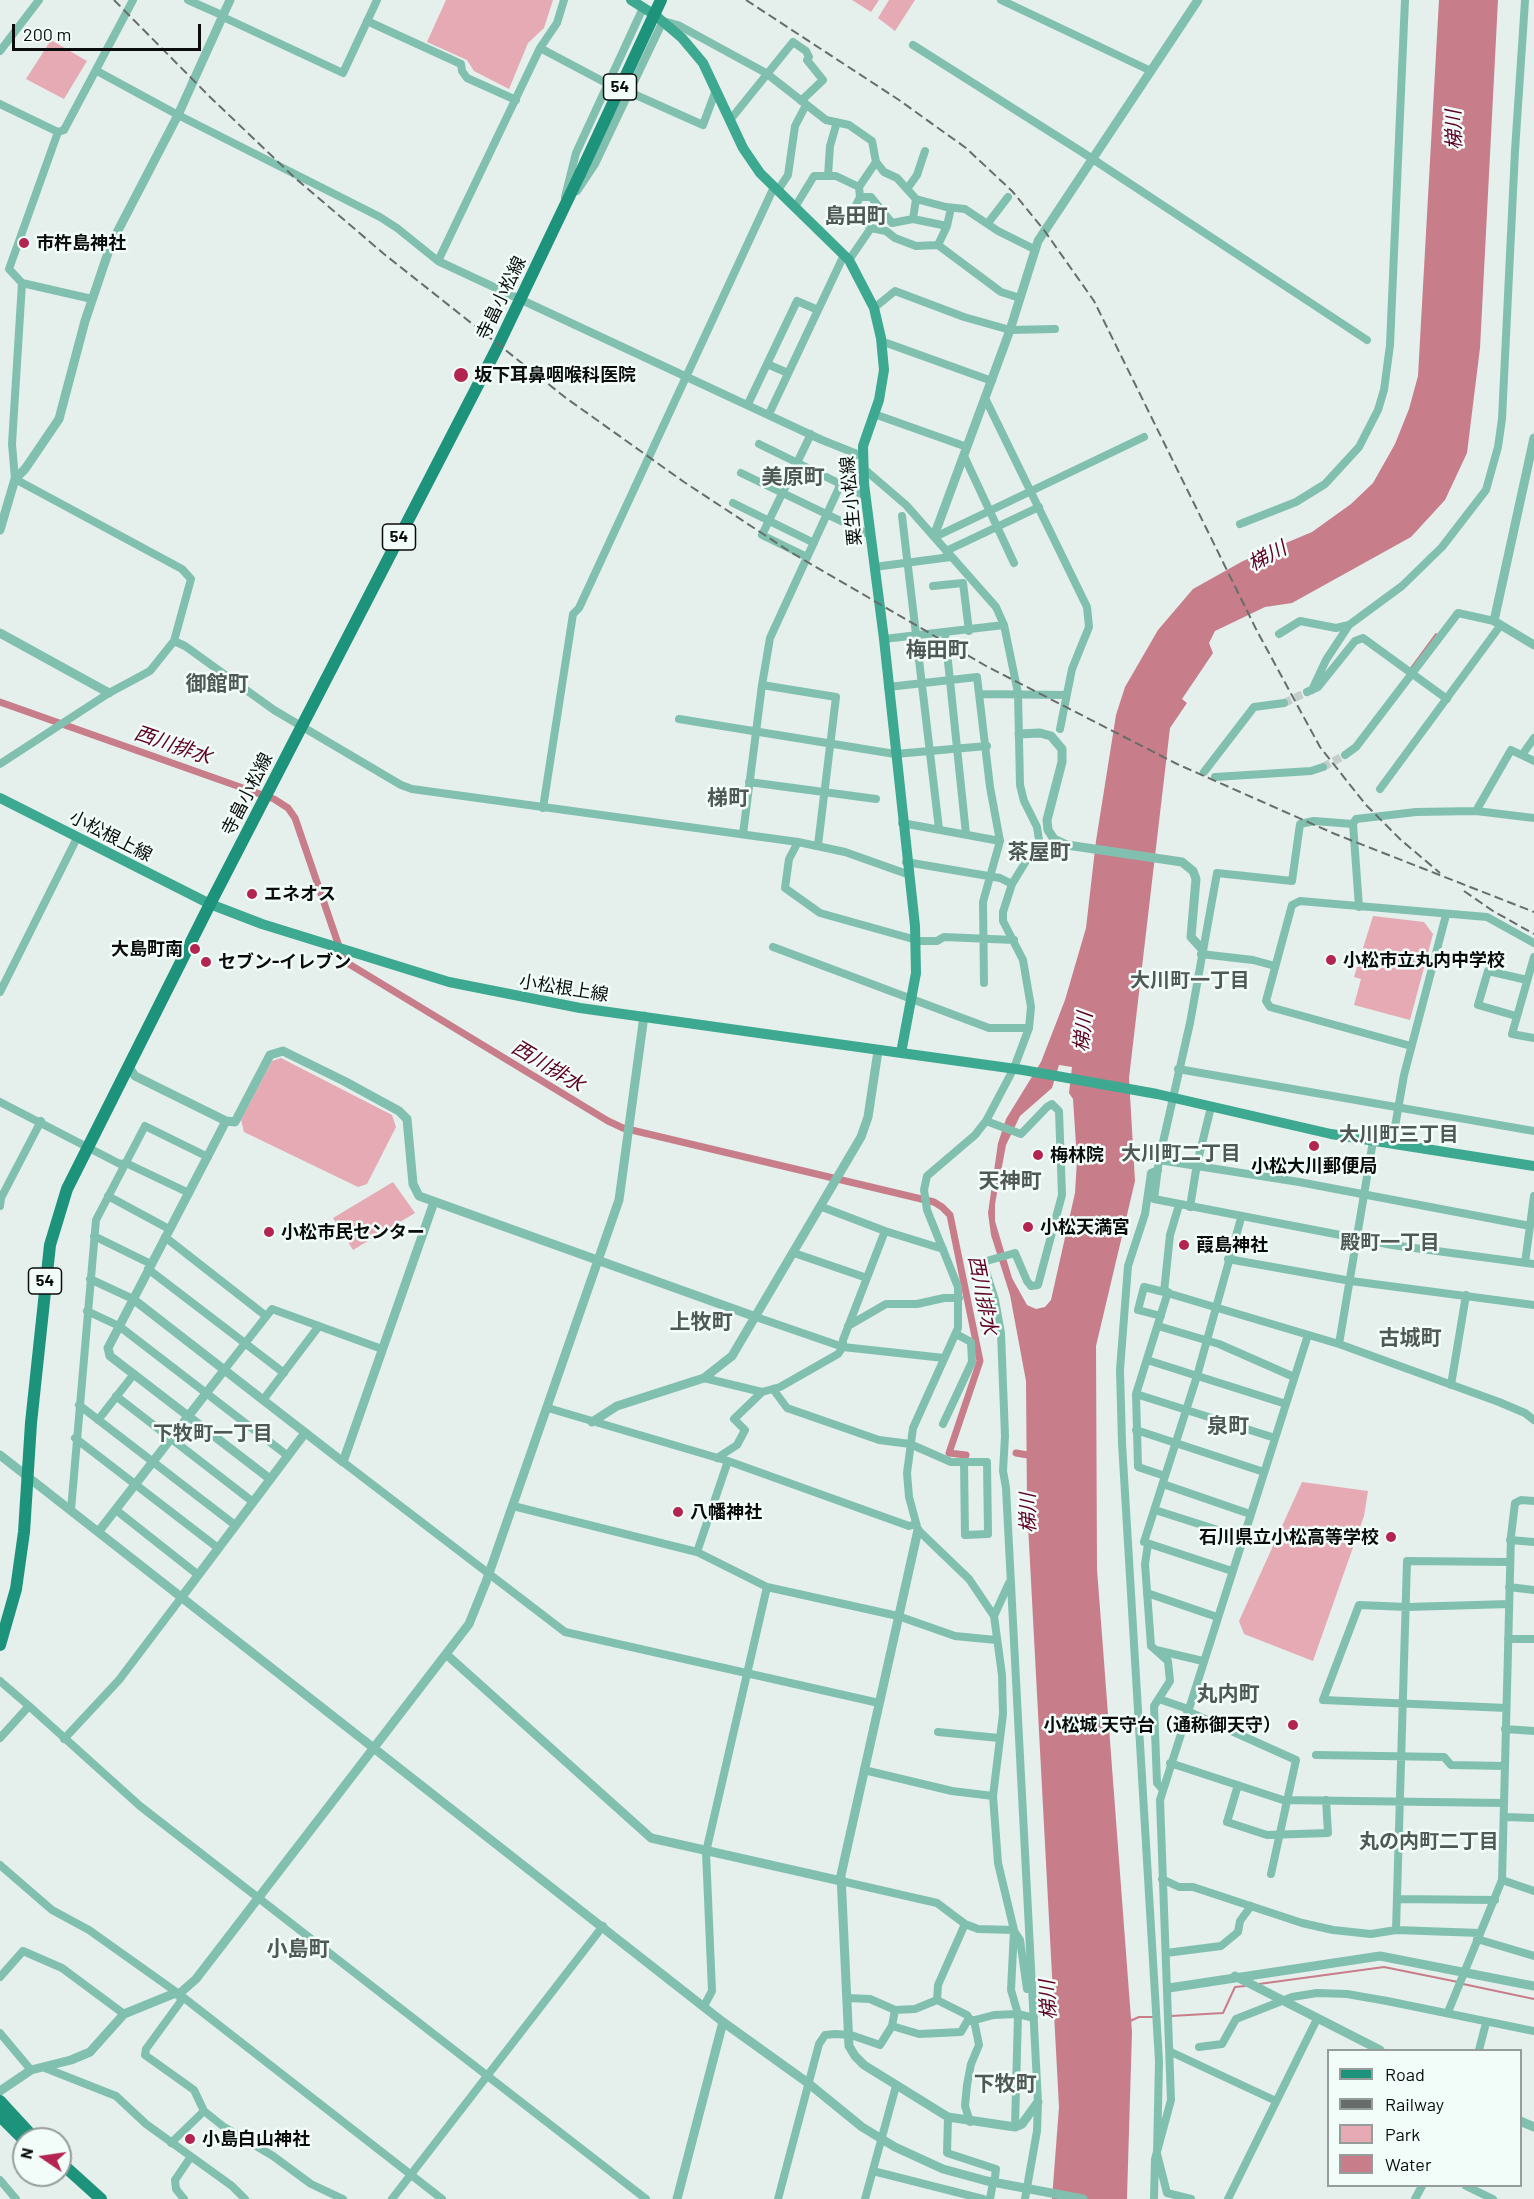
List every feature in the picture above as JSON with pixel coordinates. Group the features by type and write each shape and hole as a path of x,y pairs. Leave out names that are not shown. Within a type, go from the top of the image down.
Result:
{"main road":[{"name":"粟生小松線","path":"631,0 663,21 682,38 703,63 730,120 760,173 846,258 873,308 881,341 884,370 874,414 858,454 863,468 884,639 915,940 916,973 901,1053"},
{"name":"寺畠小松線","path":"0,1645 16,1589 50,1245 67,1189 86,1146 522,298 661,0"},
{"name":"小松根上線","path":"0,798 210,904 262,924 449,982 501,994 644,1016 878,1051 1018,1069 1156,1094 1373,1140 1534,1164"},
{"path":"0,2101 25,2127"},
{"path":"0,2116 12,2128"},
{"path":"72,2173 101,2199"},
{"path":"72,2184 89,2199"}],"street":[{"path":"0,51 39,0"},
{"path":"0,104 58,132 64,130 134,0"},
{"path":"188,0 343,73 376,0"},
{"path":"15,479 25,469 59,419 92,299 111,244 178,115 230,0"},
{"path":"438,261 463,204 540,48 557,23 564,0"},
{"path":"1002,0 1151,71"},
{"path":"1240,524 1296,502 1325,484 1359,447 1378,410 1386,382 1390,345 1405,0"},
{"path":"935,537 1011,330 1034,249 1197,1"},
{"path":"1448,699 1363,638 1355,640 1318,687 1310,691 1326,660 1349,625 1402,586 1442,547 1474,508 1491,476 1502,419 1525,1"},
{"path":"566,203 565,195 576,153 643,8"},
{"path":"367,21 461,64 462,71 467,78 516,99"},
{"path":"566,203 595,164 663,21 678,25 766,74 826,120 849,124 872,141 876,162 884,172 897,177 916,199 951,208 965,209 998,231 1034,249"},
{"path":"543,808 573,614 579,608 776,189 788,175 795,126 803,103 823,80 807,60 809,57 806,51 793,42 730,120"},
{"path":"914,45 1367,340"},
{"path":"540,48 608,84"},
{"path":"97,71 178,115 380,217 438,261 858,454 841,484 770,638 755,733 743,834"},
{"path":"629,92 703,125 716,90"},
{"path":"828,176 830,146 837,122"},
{"path":"58,132 9,269 22,283 92,299"},
{"path":"907,189 917,175 925,151"},
{"path":"876,162 860,187 861,197 853,211 871,228 886,231 895,238 916,246 938,245 1001,292 1020,298"},
{"path":"795,207 814,176 836,176 860,187"},
{"path":"861,197 871,197 892,223 913,219 947,226"},
{"path":"988,223 1008,197"},
{"path":"913,219 916,199"},
{"path":"938,245 947,226 951,208"},
{"path":"769,414 818,310 846,258 871,228"},
{"path":"0,530 15,479 12,444 22,283"},
{"path":"873,308 895,291 964,317 1011,330 1055,329"},
{"path":"748,404 797,301 818,310"},
{"path":"881,341 992,381"},
{"path":"767,364 788,373"},
{"path":"985,398 1087,607 1089,627 1072,669 1060,729"},
{"path":"874,414 966,452 1014,563"},
{"path":"807,557 762,535 811,434"},
{"path":"935,537 1144,437"},
{"path":"1380,789 1448,699 1497,623 1534,438"},
{"path":"759,444 865,496"},
{"path":"863,468 906,505 996,607 1004,626 1018,693 1020,785 1024,801 1037,827 1039,840 1012,884 1003,912 1003,921 1014,940 1027,981 1031,1007 1029,1028 1018,1069 975,1135 927,1176 923,1194 927,1210 958,1287 958,1328 913,1428 907,1473 917,1527 841,1881 847,2036 855,2056 896,2086 948,2117 1015,2127 1022,2124 1038,2102"},
{"path":"741,473 870,535"},
{"path":"0,764 109,693 150,671 174,641 191,579 182,569 15,479"},
{"path":"733,503 814,543"},
{"path":"874,567 909,563 949,554 998,526 1039,507"},
{"path":"902,516 939,829"},
{"path":"933,586 963,583 969,631"},
{"path":"1345,755 1356,747 1458,613 1497,623 1534,645"},
{"path":"1279,634 1300,621 1336,628 1349,625"},
{"path":"884,639 1004,626"},
{"path":"0,633 109,693"},
{"path":"945,633 966,834"},
{"path":"174,641 185,646 274,710 412,789 818,845 907,868 990,876 1012,884"},
{"path":"888,687 977,676 990,787 1000,840 983,902 984,983"},
{"path":"762,685 836,697 818,845"},
{"path":"980,694 1066,695"},
{"path":"1204,772 1254,707 1284,702"},
{"path":"680,719 895,754 987,746"},
{"path":"1019,734 1040,733 1051,736 1062,748 1062,762 1047,820 1048,830 1054,839 1067,845 1178,861 1193,871 1195,886 1191,937 1201,951 1275,966"},
{"path":"1522,755 1534,738"},
{"path":"1476,811 1511,750 1534,761"},
{"path":"1215,777 1311,771 1323,767"},
{"path":"749,782 876,799"},
{"path":"1359,907 1353,824 1356,819 1416,812 1476,811 1534,818"},
{"path":"1141,1226 1154,1199 1159,1160 1190,1023 1201,951 1217,873 1292,881 1300,824 1314,821 1353,824"},
{"path":"902,823 1000,840"},
{"path":"0,992 77,838"},
{"path":"798,842 789,859 785,888 820,914 915,940 937,941 944,937 1014,940"},
{"path":"1411,1046 1270,1006 1266,1001 1292,905 1300,901 1487,917 1534,943"},
{"path":"1392,1143 1411,1046 1446,915"},
{"path":"773,947 988,1028 1029,1028"},
{"path":"1534,957 1512,1034 1534,1038"},
{"path":"1516,1016 1478,1005 1485,979 1488,971 1491,970 1527,980"},
{"path":"0,2091 31,2070 45,2068 90,2052 124,2014 172,1994 179,1994 196,1979 469,1624 548,1408 619,1200 644,1016"},
{"path":"128,1066 135,1076 226,1121 235,1122 270,1055 283,1051 399,1111 407,1119 413,1184 419,1196 599,1263 843,1347 944,1358"},
{"path":"592,1422 617,1406 704,1378 732,1356 822,1207 861,1137 868,1118 878,1051"},
{"path":"1178,1069 1534,1131"},
{"path":"0,1102 41,1121 120,1164 126,1163 189,1193"},
{"path":"986,1121 1021,1134 1047,1107 1052,1104 1059,1111 1062,1195 1038,1285 1031,1286 1027,1281 1015,1253 983,1262 995,1300 1001,1333 1005,1436 1003,1471 1006,1488 1009,1582 1038,2102 1030,2189 1025,2199"},
{"path":"1190,1207 1197,1164 1211,1107"},
{"path":"0,1206 1,1198 41,1121"},
{"path":"226,1121 108,1348 110,1356 270,1479"},
{"path":"71,1510 75,1438 96,1220 145,1126 208,1156"},
{"path":"1339,1344 1373,1140"},
{"path":"1159,1160 1197,1164 1365,1197 1532,1222"},
{"path":"1154,2199 1159,2061 1130,1589 1120,1370 1128,1266 1141,1226 1151,1173 1158,1170"},
{"path":"108,1196 167,1233 266,1316"},
{"path":"1525,1263 1534,1196"},
{"path":"1154,1199 1241,1218 1358,1239 1534,1264"},
{"path":"343,1462 434,1202"},
{"path":"1165,1476 1138,1467 1136,1394 1161,1316 1166,1292 1170,1234 1179,1205"},
{"path":"822,1207 885,1231 943,1249"},
{"path":"1232,1571 1144,1542 1197,1376 1241,1218"},
{"path":"717,1458 737,1445 745,1430 734,1419 762,1392 838,1354 843,1347 848,1326 885,1231"},
{"path":"94,1236 150,1267 284,1373"},
{"path":"794,1253 867,1278"},
{"path":"1228,1258 1351,1281 1534,1305"},
{"path":"90,1279 133,1299 565,1632 879,1703"},
{"path":"1161,1316 1138,1310 1144,1287 1339,1344 1516,1409 1534,1420"},
{"path":"1451,1385 1466,1295"},
{"path":"848,1326 886,1304 917,1304 944,1298 959,1298"},
{"path":"99,1532 272,1309 382,1349"},
{"path":"87,1311 119,1326 288,1456"},
{"path":"263,1400 319,1326"},
{"path":"1158,1326 1206,1339 1294,1377"},
{"path":"943,1424 972,1362 971,1342 956,1334"},
{"path":"1191,2199 1167,2193 1157,2154 1171,2100 1169,1988 1160,1800 1308,1335"},
{"path":"1147,1360 1286,1404"},
{"path":"98,1420 134,1374"},
{"path":"704,1378 762,1392"},
{"path":"772,1389 787,1408 879,1440 910,1444 951,1462 964,1462 987,1462 988,1534 965,1535 964,1462"},
{"path":"1136,1394 1275,1438"},
{"path":"116,1396 253,1502"},
{"path":"79,1405 235,1525"},
{"path":"548,1408 728,1461 917,1527 969,1579 994,1616"},
{"path":"1136,1430 1264,1472"},
{"path":"64,1739 119,1680 305,1433"},
{"path":"75,1438 218,1548"},
{"path":"0,1455 723,2022 881,2139 943,2169 1083,2199"},
{"path":"697,1552 728,1461"},
{"path":"1163,1484 1250,1514"},
{"path":"1448,2012 1462,1973 1503,1880 1510,1540 1515,1503 1521,1500 1534,1502"},
{"path":"513,1506 697,1552 767,1587 898,1616 955,1636 996,1640"},
{"path":"116,1510 197,1574"},
{"path":"1155,1510 1243,1538"},
{"path":"1510,1540 1534,1542"},
{"path":"1148,1544 1145,1564 1151,1646 1168,1661 1170,1681 1154,1706 1157,1783 1163,1790"},
{"path":"1396,1930 1407,1561 1510,1562"},
{"path":"1009,1582 994,1616 1002,1675 1003,1714 993,1796 998,1863 1014,1930 1020,1941 1027,1989 1032,1998"},
{"path":"704,2006 712,1991 706,1852 767,1587"},
{"path":"1509,1587 1534,1590"},
{"path":"1147,1593 1217,1617"},
{"path":"1506,1708 1323,1700 1359,1605 1407,1607 1509,1604"},
{"path":"1508,1639 1534,1639"},
{"path":"1156,1650 1203,1661"},
{"path":"447,1655 651,1838 937,1903 965,1924 978,1929 1014,1930"},
{"path":"0,1681 140,1806 646,2199"},
{"path":"1159,1699 1296,1761 1271,1874"},
{"path":"0,1738 28,1706"},
{"path":"1505,1729 1534,1731"},
{"path":"938,1732 999,1738"},
{"path":"1316,1755 1444,1756 1451,1765 1504,1766"},
{"path":"1170,1763 1287,1800 1503,1803"},
{"path":"864,1770 952,1791 993,1796"},
{"path":"1238,1785 1227,1822 1267,1835 1328,1833 1326,1800"},
{"path":"1506,1817 1534,1818"},
{"path":"0,1865 52,1910 89,1930 179,1994 441,2199"},
{"path":"1162,1879 1179,1887 1193,1887 1333,1930 1371,1934 1396,1930 1478,1936 1534,1956"},
{"path":"1503,1880 1534,1892"},
{"path":"1397,1899 1495,1900"},
{"path":"1166,1953 1221,1946 1238,1932 1240,1921 1251,1906"},
{"path":"937,2000 938,1985 965,1924"},
{"path":"392,2199 603,1926"},
{"path":"1014,1930 1011,1990 1018,2014 1015,2127"},
{"path":"0,1977 23,1951 62,1968 124,2014"},
{"path":"1169,1988 1380,1956 1534,1986"},
{"path":"1240,1978 1378,2049"},
{"path":"179,1994 181,2001 146,2049 146,2055 194,2090 204,2110 224,2127 273,2156 311,2184 343,2199"},
{"path":"1199,2047 1222,2044 1236,2019 1277,1999 1317,1994 1347,1994 1448,2012 1486,2023 1534,2031"},
{"path":"847,1998 870,1999 895,2010 915,2009 937,2000"},
{"path":"937,2000 971,2019 1018,2014 1034,2018"},
{"path":"778,2199 819,2044 825,2035 847,2036 880,2045 892,2026 895,2010"},
{"path":"892,2026 919,2034 961,2032 971,2019"},
{"path":"970,2122 965,2106 967,2085 971,2064 980,2045 971,2019"},
{"path":"1228,2199 1317,2019"},
{"path":"677,2199 723,2022"},
{"path":"1479,2049 1486,2023"},
{"path":"0,2033 31,2070"},
{"path":"1171,2052 1276,2101"},
{"path":"45,2068 116,2096 171,2143 232,2186 245,2199"},
{"path":"865,2199 896,2086"},
{"path":"171,2143 204,2110"},
{"path":"948,2117 947,2153 996,2169 995,2177"},
{"path":"183,2199 176,2189 175,2180 190,2158"},
{"path":"873,2170 983,2199"},
{"path":"0,2180 16,2199"},
{"path":"1468,2187 1493,2199"},
{"path":"990,2199 992,2188"}],"green space":[{"path":"446,0 553,0 544,28 528,43 509,89 474,71 467,60 427,42"},
{"path":"852,0 879,0 871,12"},
{"path":"889,0 915,0 895,31 878,18"},
{"path":"51,40 87,61 64,99 26,79"},
{"path":"1373,916 1424,922 1433,934 1410,1020 1354,1005 1361,979 1354,977"},
{"path":"281,1058 392,1115 396,1127 367,1184 358,1187 244,1132 241,1120 272,1061"},
{"path":"393,1182 415,1213 353,1250 333,1218"},
{"path":"1302,1482 1368,1491 1364,1516 1313,1661 1244,1634 1239,1621"}],"water":[{"name":"梯川","path":"1439,0 1498,0 1480,348 1467,453 1445,500 1411,537 1292,603 1265,607 1215,631 1209,643 1213,653 1182,699 1187,703 1170,728 1129,1078 1135,1181 1096,1346 1097,1569 1132,2032 1127,2199 1052,2199 1059,2107 1027,1506 1026,1381 1010,1295 991,1235 988,1213 998,1143 1006,1119 1041,1062 1065,1000 1086,928 1096,841 1116,715 1125,687 1158,630 1193,589 1243,561 1312,532 1351,504 1373,483 1395,444 1409,409 1418,376","holes":["1059,1065 1072,1067 1069,1093 1073,1099 1077,1160 1075,1193 1051,1300 1045,1307 1036,1309 1027,1305 1012,1278 995,1221 995,1204 1006,1145 1020,1116 1052,1088"]}],"waterway":[{"path":"1411,668 1436,634"},
{"name":"西川排水","path":"0,702 274,799 288,808 295,818 344,961 608,1121 623,1128 934,1202 942,1207 950,1215 980,1361 949,1453 966,1455"},
{"name":"西川排水","path":"1016,1453 1034,1456"},
{"path":"1259,1984 1384,1967 1458,1982"},
{"path":"1463,1984 1534,1999"},
{"path":"1171,2016 1223,2013 1235,1987 1245,1986"},
{"path":"1130,2021 1139,2017 1154,2017"}],"tunnel":[{"path":"1284,703 1307,692"},
{"path":"1323,767 1345,755"}],"railway":[{"path":"114,0 211,98 294,177 384,254 566,398 684,482 792,553 986,666 1177,764 1335,834 1534,912"},
{"path":"746,0 899,100 966,148 1012,191 1044,230 1094,301 1257,631 1320,747 1366,805 1401,840 1440,873"},
{"path":"1464,891 1493,911 1534,934"}],"place":[{"name":"市杵島神社","path":"24,243"},
{"name":"坂下耳鼻咽喉科医院","path":"461,375"},
{"name":"エネオス","path":"252,894"},
{"name":"大島町南","path":"195,949"},
{"name":"小松市立丸内中学校","path":"1331,960"},
{"name":"セブン-イレブン","path":"206,962"},
{"name":"小松大川郵便局","path":"1314,1146"},
{"name":"梅林院","path":"1038,1155"},
{"name":"小松天満宮","path":"1028,1227"},
{"name":"小松市民センター","path":"269,1232"},
{"name":"葭島神社","path":"1184,1245"},
{"name":"八幡神社","path":"678,1512"},
{"name":"石川県立小松高等学校","path":"1391,1537"},
{"name":"小松城 天守台（通称御天守）","path":"1293,1725"},
{"name":"小島白山神社","path":"190,2139"}],"district":[{"name":"島田町","path":"856,216"},
{"name":"美原町","path":"793,477"},
{"name":"梅田町","path":"937,650"},
{"name":"御館町","path":"217,684"},
{"name":"梯町","path":"728,798"},
{"name":"茶屋町","path":"1039,852"},
{"name":"大川町一丁目","path":"1190,980"},
{"name":"大川町三丁目","path":"1399,1134"},
{"name":"大川町二丁目","path":"1181,1153"},
{"name":"天神町","path":"1010,1181"},
{"name":"殿町一丁目","path":"1390,1242"},
{"name":"上牧町","path":"701,1322"},
{"name":"古城町","path":"1410,1338"},
{"name":"泉町","path":"1228,1426"},
{"name":"下牧町一丁目","path":"213,1433"},
{"name":"丸内町","path":"1228,1694"},
{"name":"丸の内町二丁目","path":"1429,1841"},
{"name":"小島町","path":"298,1949"},
{"name":"下牧町","path":"1005,2084"}]}
